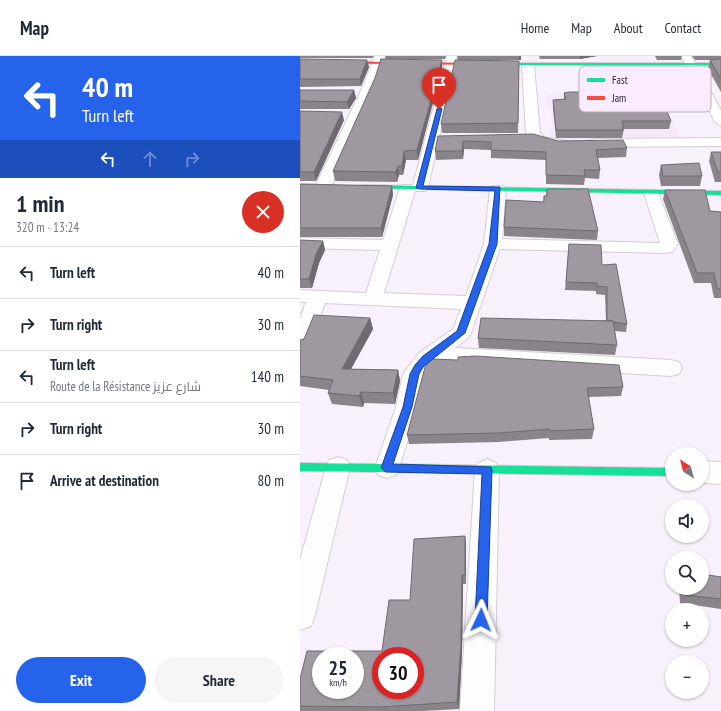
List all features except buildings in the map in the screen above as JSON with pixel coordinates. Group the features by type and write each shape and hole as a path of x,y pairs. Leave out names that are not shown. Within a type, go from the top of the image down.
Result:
{"street":[{"path":"323,187 354,115 366,92 378,59"},
{"path":"300,62 378,59 451,60 528,65 687,60 721,64"},
{"path":"373,299 390,245 433,139 451,60"},
{"path":"528,65 534,134 529,137 552,143 721,142"},
{"path":"352,92 366,92"},
{"path":"711,104 721,122"},
{"path":"339,115 354,115"},
{"path":"433,139 448,139"},
{"path":"354,187 721,193"},
{"path":"386,468 407,407 414,374 419,365 426,358 434,354 461,333 493,244 498,189"},
{"path":"493,244 666,248 669,244 652,193"},
{"path":"300,243 390,245"},
{"path":"300,344 309,296 473,303"},
{"path":"434,354 671,368"},
{"path":"300,467 665,472"},
{"path":"300,614 338,468"},
{"path":"478,711 487,470"},
{"path":"709,472 721,473"}],"shaded area":[{"path":"579,94 579,112 668,112 681,139 552,140 551,114 550,107 547,106 546,95"}],"traffic: fast":[{"path":"484,64 721,64"},
{"path":"363,187 721,193"},
{"path":"300,467 665,472"}],"traffic: jam":[{"path":"300,62 484,64"}],"route":[{"path":"439,109 420,188 498,189 493,244 461,333 434,354 426,358 419,365 414,374 407,407 386,468 487,470 481,620"}]}
